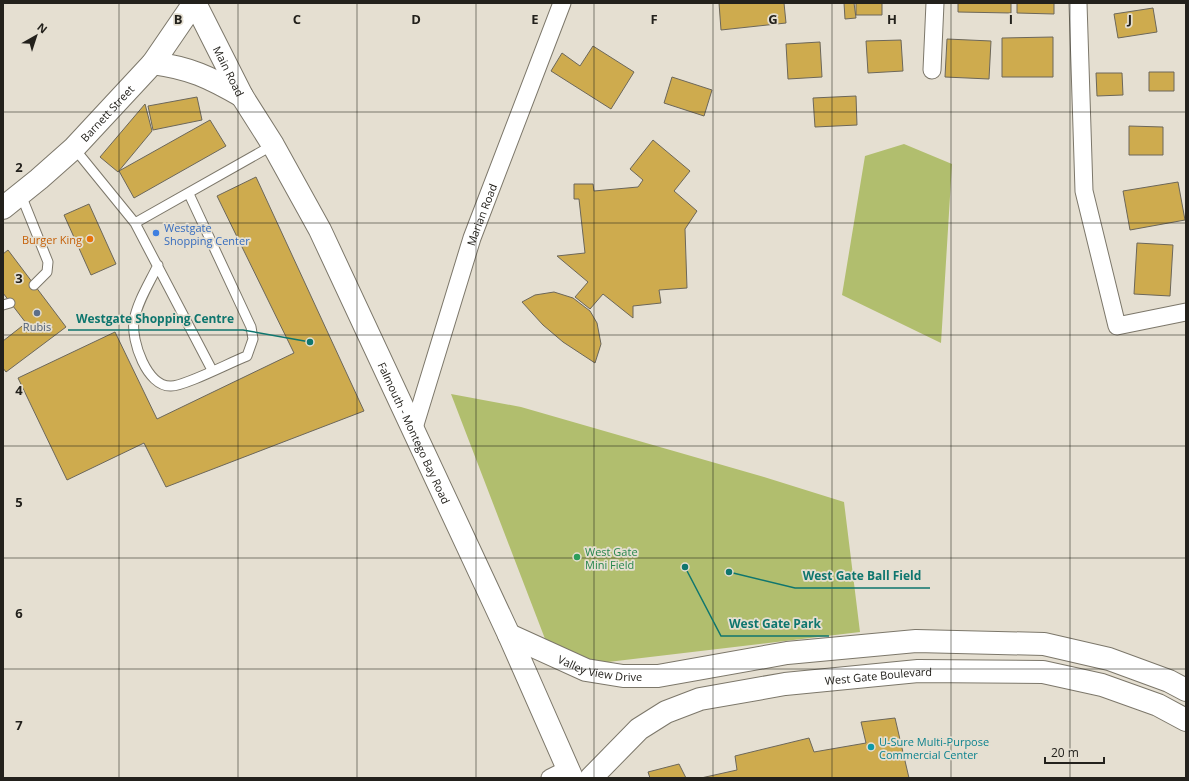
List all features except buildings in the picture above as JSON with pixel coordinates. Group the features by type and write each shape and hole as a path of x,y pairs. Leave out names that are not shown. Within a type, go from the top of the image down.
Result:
{"street":[{"name":"Barnett Street","path":"3,208 21,195 74,148 153,63 195,3"},
{"name":"Main Road","path":"195,3 242,96"},
{"name":"Marian Road","path":"413,431 472,238 562,3"},
{"path":"932,70 934,3"},
{"path":"1078,3 1084,191 1117,326 1186,312"},
{"name":"Main Road","path":"153,63 182,67 215,80 242,96"},
{"name":"Falmouth - Montego Bay Road","path":"242,96 273,145 320,230 509,635 563,775"},
{"name":"Valley View Drive","path":"509,635 586,670 623,676 658,676 787,653 916,641 1044,644"},
{"path":"1043,672 1044,644 1109,659 1169,681 1186,690"},
{"name":"West Gate Boulevard","path":"591,778 639,729 666,712 700,698 785,684 918,671 1043,672 1102,685 1158,705 1186,720"}],"lane":[{"path":"135,224 273,145"},
{"path":"74,148 135,224 158,265 212,370"},
{"path":"158,265 134,321 134,337 148,372 158,383 172,386 247,356 252,345 253,333 189,194"},
{"path":"21,195 48,262 47,272 34,285"}],"green space":[{"path":"904,144 952,164 941,343 842,295 865,156"},
{"path":"451,394 521,407 764,477 844,502 860,632 591,664 547,644"}],"place":[{"name":"Westgate Shopping Center","path":"156,233"},
{"name":"Burger King","path":"90,239"},
{"name":"Rubis","path":"37,313"},
{"name":"Westgate Shopping Centre","path":"310,342"},
{"name":"West Gate Mini Field","path":"577,557"},
{"name":"West Gate Park","path":"685,567"},
{"name":"West Gate Ball Field","path":"729,572"},
{"name":"U-Sure Multi-Purpose Commercial Center","path":"871,747"}]}
